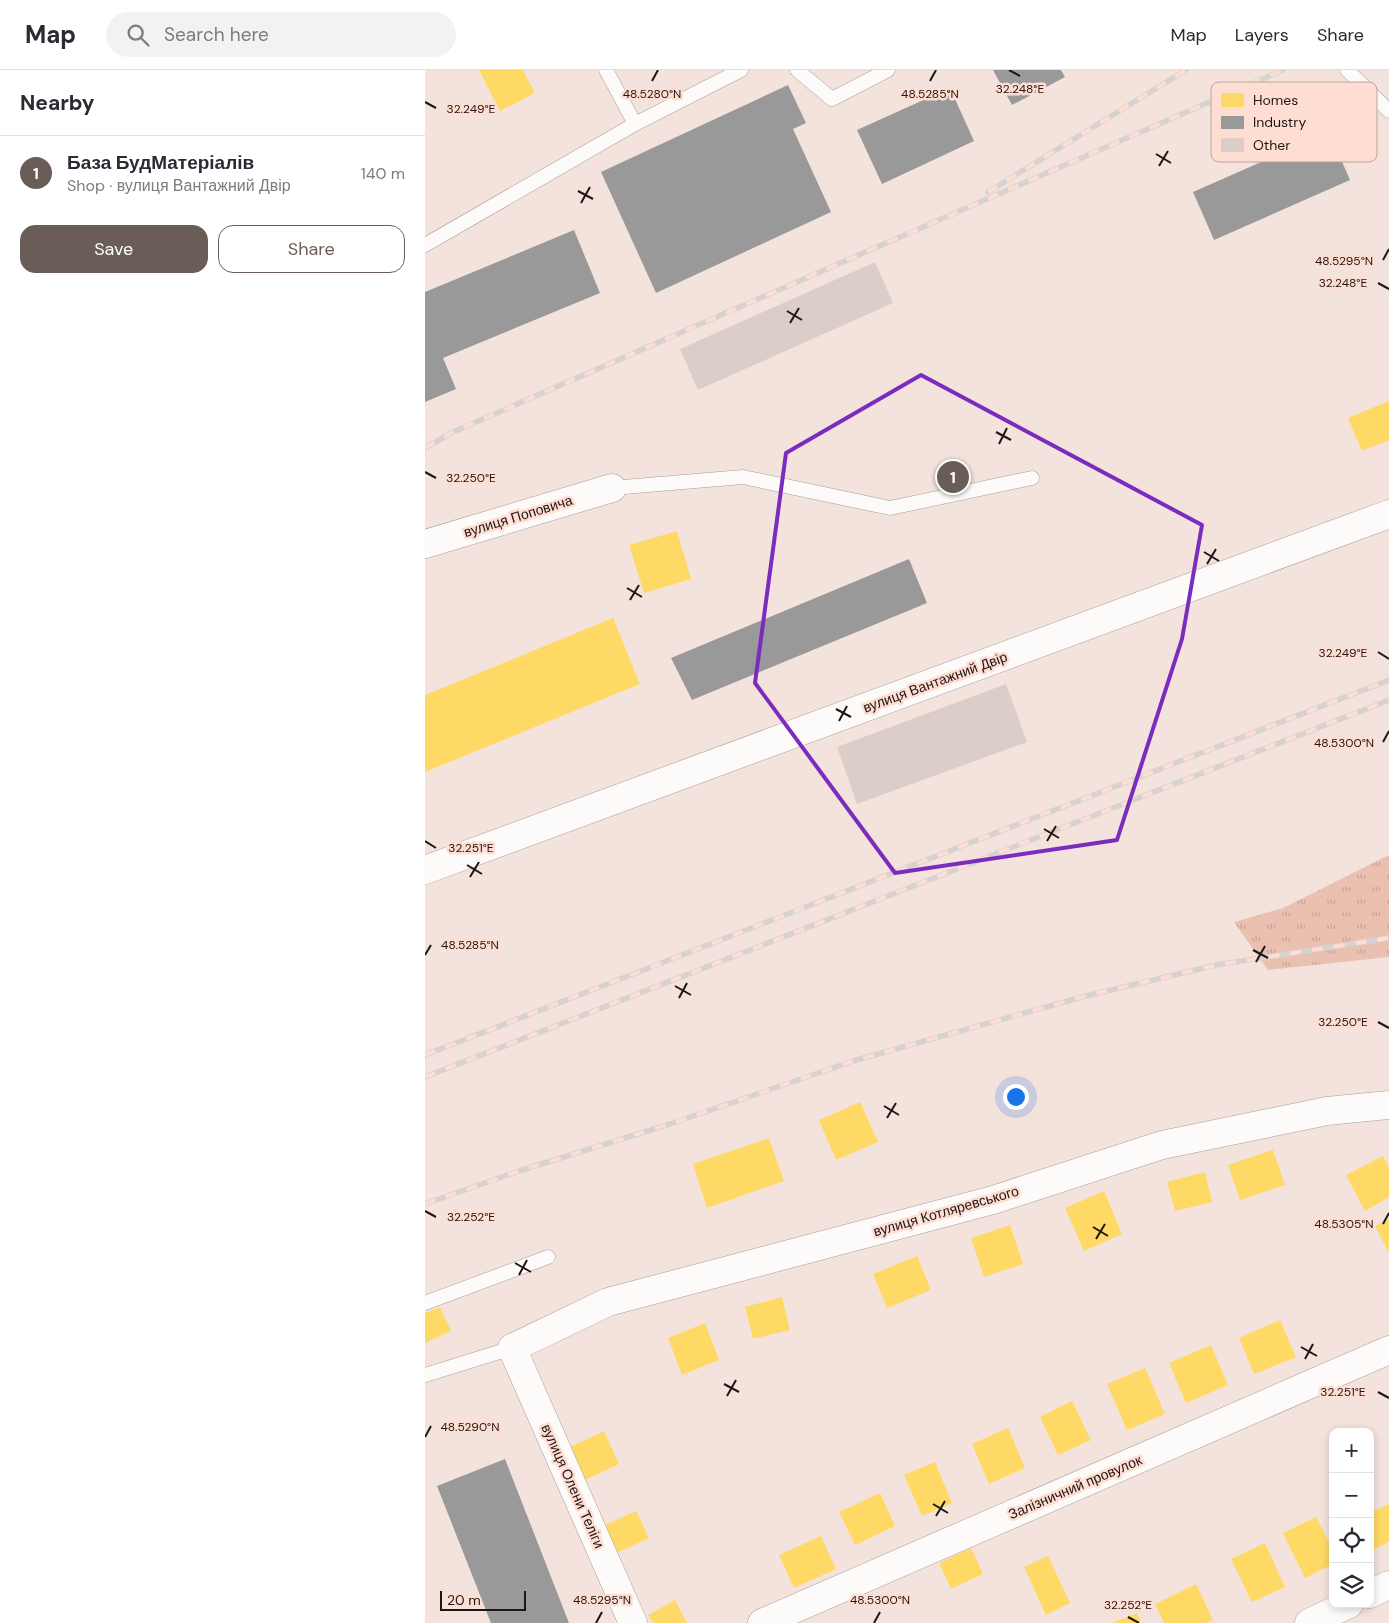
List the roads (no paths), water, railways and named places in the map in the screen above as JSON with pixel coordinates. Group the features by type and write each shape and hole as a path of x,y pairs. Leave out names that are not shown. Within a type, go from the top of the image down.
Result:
{"street":[{"name":"вулиця Поповича","path":"425,544 611,488"},
{"name":"вулиця Вантажний Двір","path":"425,870 1389,514"},
{"name":"вулиця Котляревського","path":"512,1348 608,1302 993,1200 1161,1145 1327,1111 1389,1104"},
{"name":"вулиця Олени Теліги","path":"512,1348 633,1623"},
{"name":"Залізничний провулок","path":"762,1623 1389,1350"},
{"path":"1374,1592 1389,1585"},
{"path":"1309,1623 1341,1608"}],"lane":[{"path":"606,70 635,124"},
{"path":"425,245 635,124 741,70"},
{"path":"797,70 832,99 888,70"},
{"path":"1347,70 1359,82"},
{"path":"1377,99 1389,111"},
{"path":"611,488 743,476 891,508 1032,478"},
{"path":"425,1302 548,1257"},
{"path":"425,1374 512,1348"}],"railway":[{"path":"988,192 1186,70"},
{"path":"1255,82 1283,70"},
{"path":"425,448 453,432 1211,101"},
{"path":"425,1055 1389,680"},
{"path":"425,1077 1389,700"},
{"path":"425,1204 522,1170 670,1124 853,1061 1082,997 1216,965 1389,938"}],"place":[{"name":"База БудМатеріалів","path":"953,477"}]}
